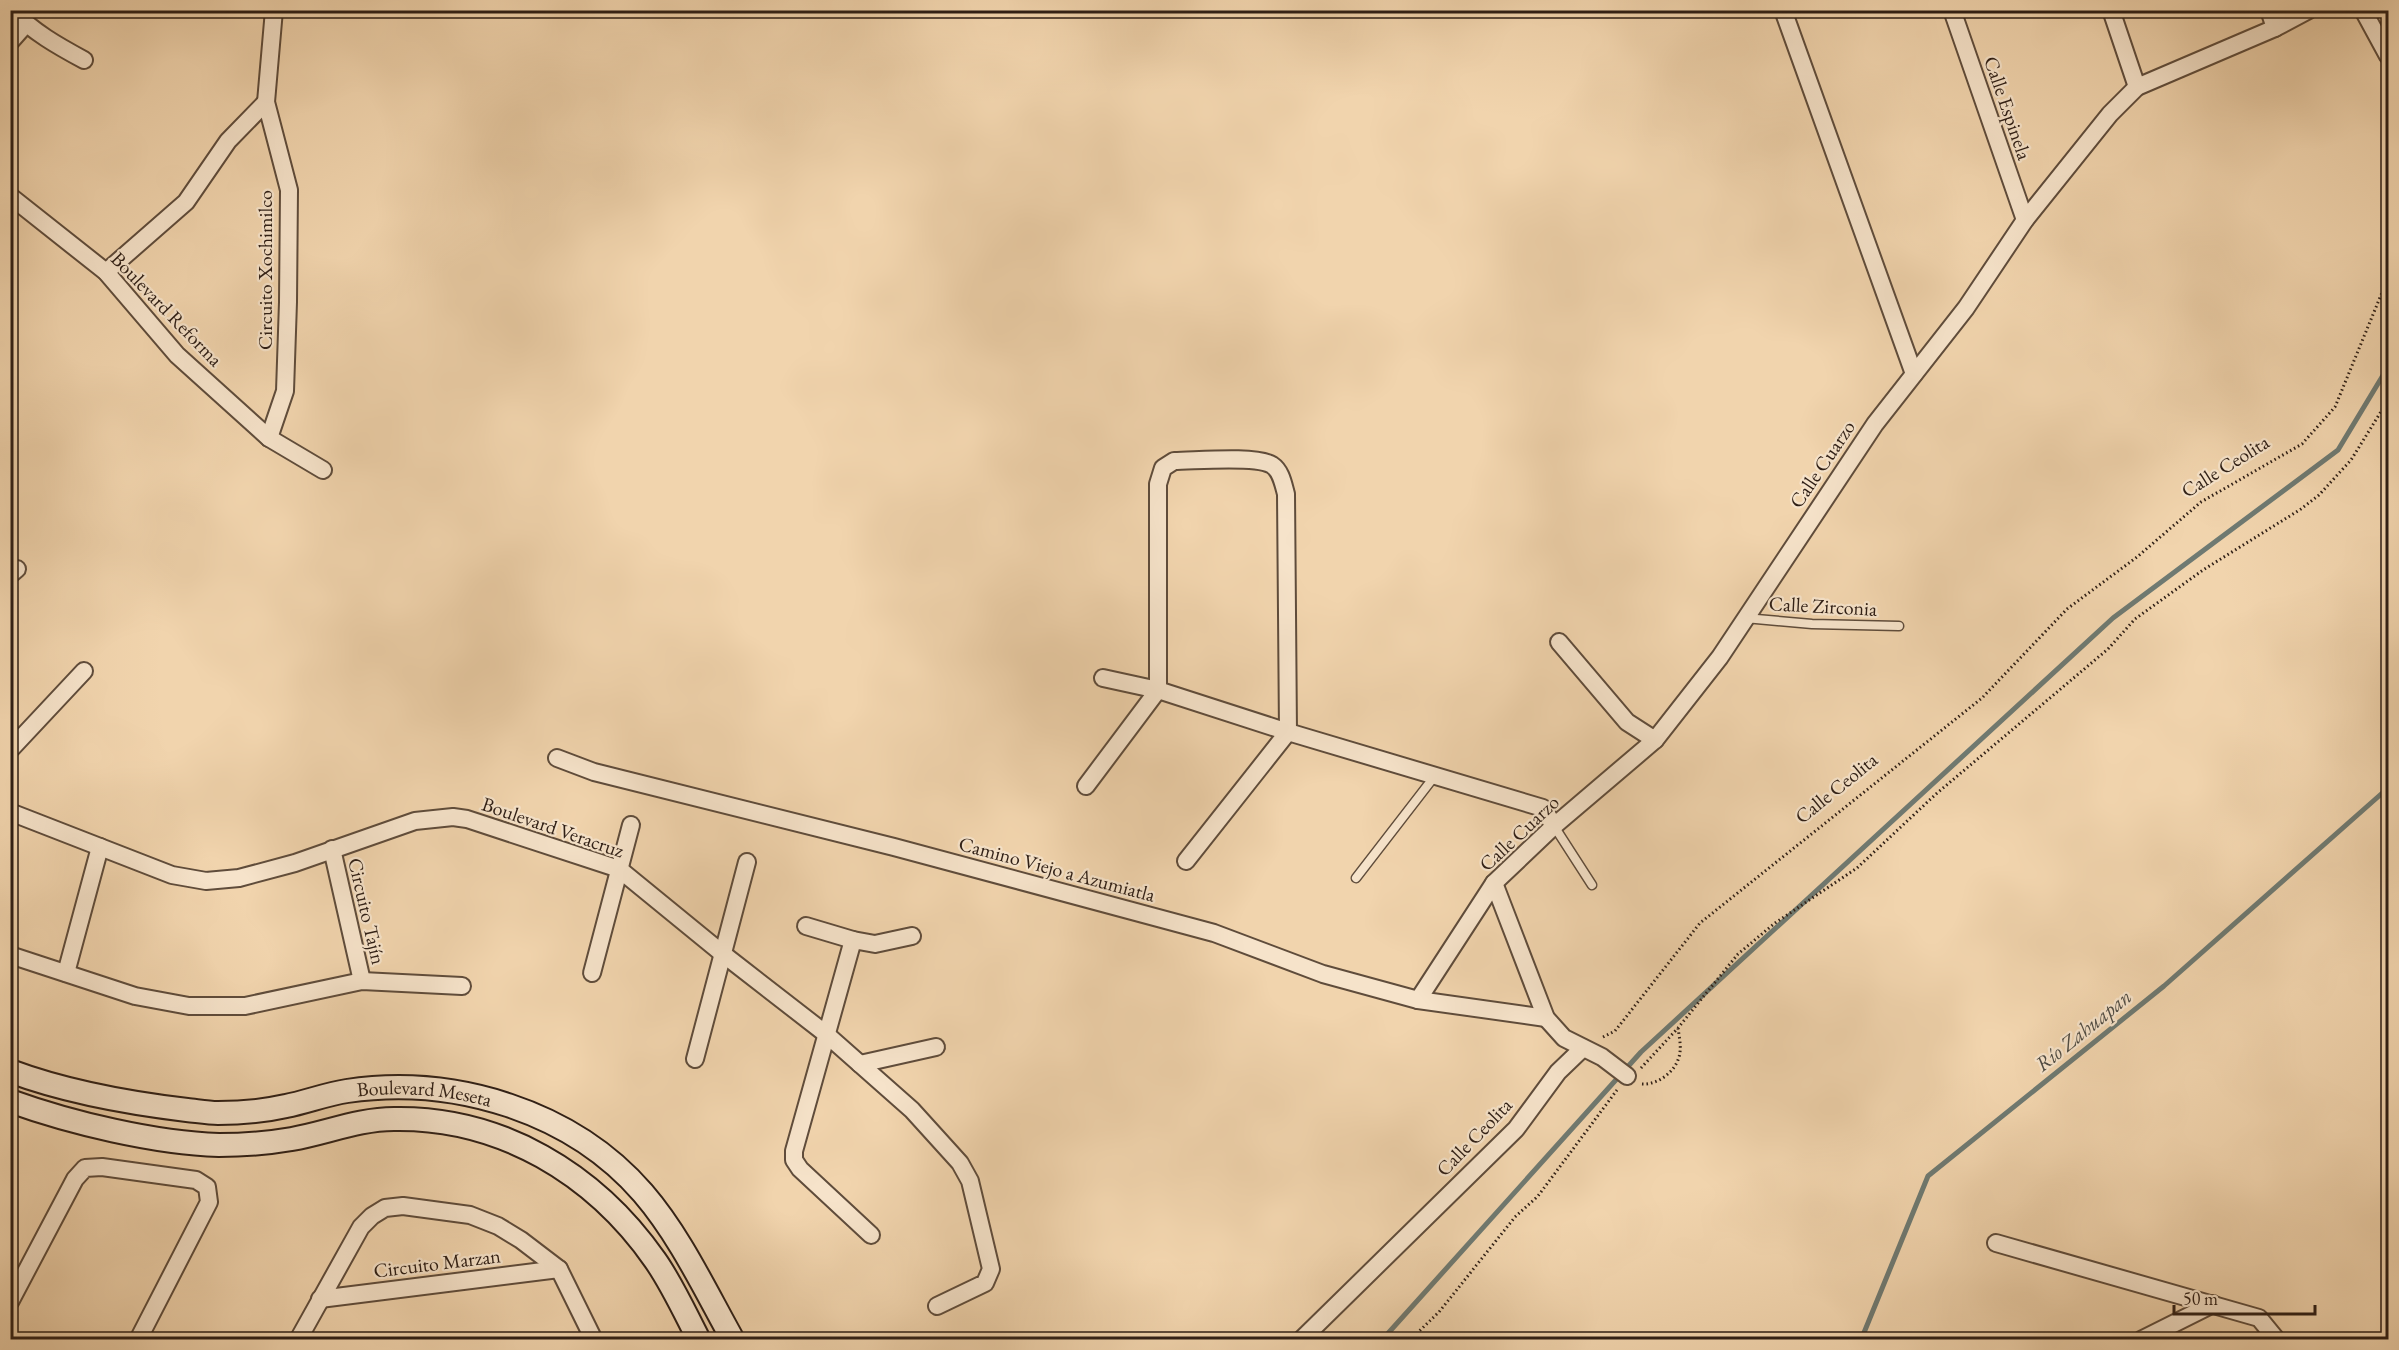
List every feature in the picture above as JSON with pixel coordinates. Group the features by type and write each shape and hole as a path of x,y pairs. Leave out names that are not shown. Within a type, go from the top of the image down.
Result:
{"street":[{"path":"12,10 26,24 55,45 84,60"},
{"name":"Circuito Xochimilco","path":"269,438 285,391 289,190 266,102 274,10"},
{"path":"1783,10 1914,374"},
{"name":"Calle Espinela","path":"1952,10 2025,220"},
{"path":"2111,10 2137,87"},
{"path":"2270,10 2275,28"},
{"name":"Calle Cuarzo","path":"1418,1000 1494,883 1554,826 1655,740 1720,657 1875,424 1966,308 2025,220 2109,114 2137,87 2275,28 2309,10"},
{"path":"2363,10 2388,56"},
{"path":"10,42 26,24"},
{"path":"105,272 186,202 228,141 266,102"},
{"name":"Boulevard Reforma","path":"10,196 105,272 177,355 269,438 323,470"},
{"path":"1086,786 1158,690 1158,484 1163,468 1174,461 1259,460 1273,466 1282,477 1286,494 1288,732 1186,861"},
{"path":"1559,642 1627,722 1655,740"},
{"path":"10,750 84,671"},
{"path":"1102,678 1158,690 1434,777 1543,808 1554,826"},
{"name":"Camino Viejo a Azumiatla","path":"557,758 594,772 894,847 1214,933 1323,974 1418,1000 1546,1018"},
{"name":"Boulevard Veracruz","path":"10,812 172,875 206,881 239,879 295,863 415,821 453,817 467,819 619,869 826,1034 912,1110 960,1162 970,1182 991,1269 985,1283 937,1306"},
{"path":"592,974 631,825"},
{"path":"66,973 100,847"},
{"name":"Circuito Tajín","path":"332,849 362,981"},
{"path":"695,1059 747,862"},
{"path":"1494,883 1546,1018 1564,1038 1602,1057 1623,1073"},
{"path":"806,926 875,944 912,936"},
{"path":"853,940 794,1160 800,1169 871,1235"},
{"path":"10,955 135,996 189,1006 245,1006 362,981 462,986"},
{"path":"860,1064 936,1047"},
{"name":"Calle Ceolita","path":"1301,1340 1516,1129 1558,1071 1583,1048"},
{"name":"Boulevard Meseta","path":"10,1071 40,1082 154,1107 216,1113 252,1112 284,1107 346,1091 381,1087 459,1091 500,1102 545,1120 578,1137 611,1161 643,1193 671,1231 733,1340"},
{"name":"Boulevard Meseta","path":"10,1101 49,1114 160,1139 220,1145 291,1139 357,1123 393,1119 434,1121 474,1129 519,1144 553,1161 586,1184 618,1215 656,1260 699,1340"},
{"path":"183,1141 186,1110"},
{"path":"10,1302 75,1179 85,1168 102,1167 196,1180 207,1187 209,1202 138,1340"},
{"name":"Circuito Marzan","path":"298,1340 361,1227 385,1208 403,1206 470,1215 498,1226 521,1240 559,1269 594,1340"},
{"path":"1996,1243 2259,1318 2277,1340"},
{"name":"Circuito Marzan","path":"320,1299 559,1269"},
{"path":"2141,1340 2212,1304"}],"lane":[{"name":"Calle Zirconia","path":"1744,618 1812,624 1899,626"},
{"path":"1356,878 1434,777"},
{"path":"1554,826 1592,885"}],"path":[{"name":"Calle Ceolita","path":"1583,1048 1615,1031 1700,923 1982,698 2067,609 2137,557 2201,502 2302,444 2335,407 2388,278"},
{"path":"1410,1340 1439,1312 1515,1217 1538,1196 1623,1073 1643,1067 1738,954 1775,923 1857,868 1936,794 2108,649 2135,619 2203,570 2301,509 2319,495 2351,460 2382,410 2388,394"},
{"path":"1623,1073 1644,1085 1659,1080 1672,1071 1681,1054 1678,1028"}],"waterway":[{"path":"1382,1340 1641,1052 2113,618 2338,450 2388,367"},
{"name":"Río Zahuapan","path":"1861,1340 1928,1176 2164,986 2388,788"}]}
